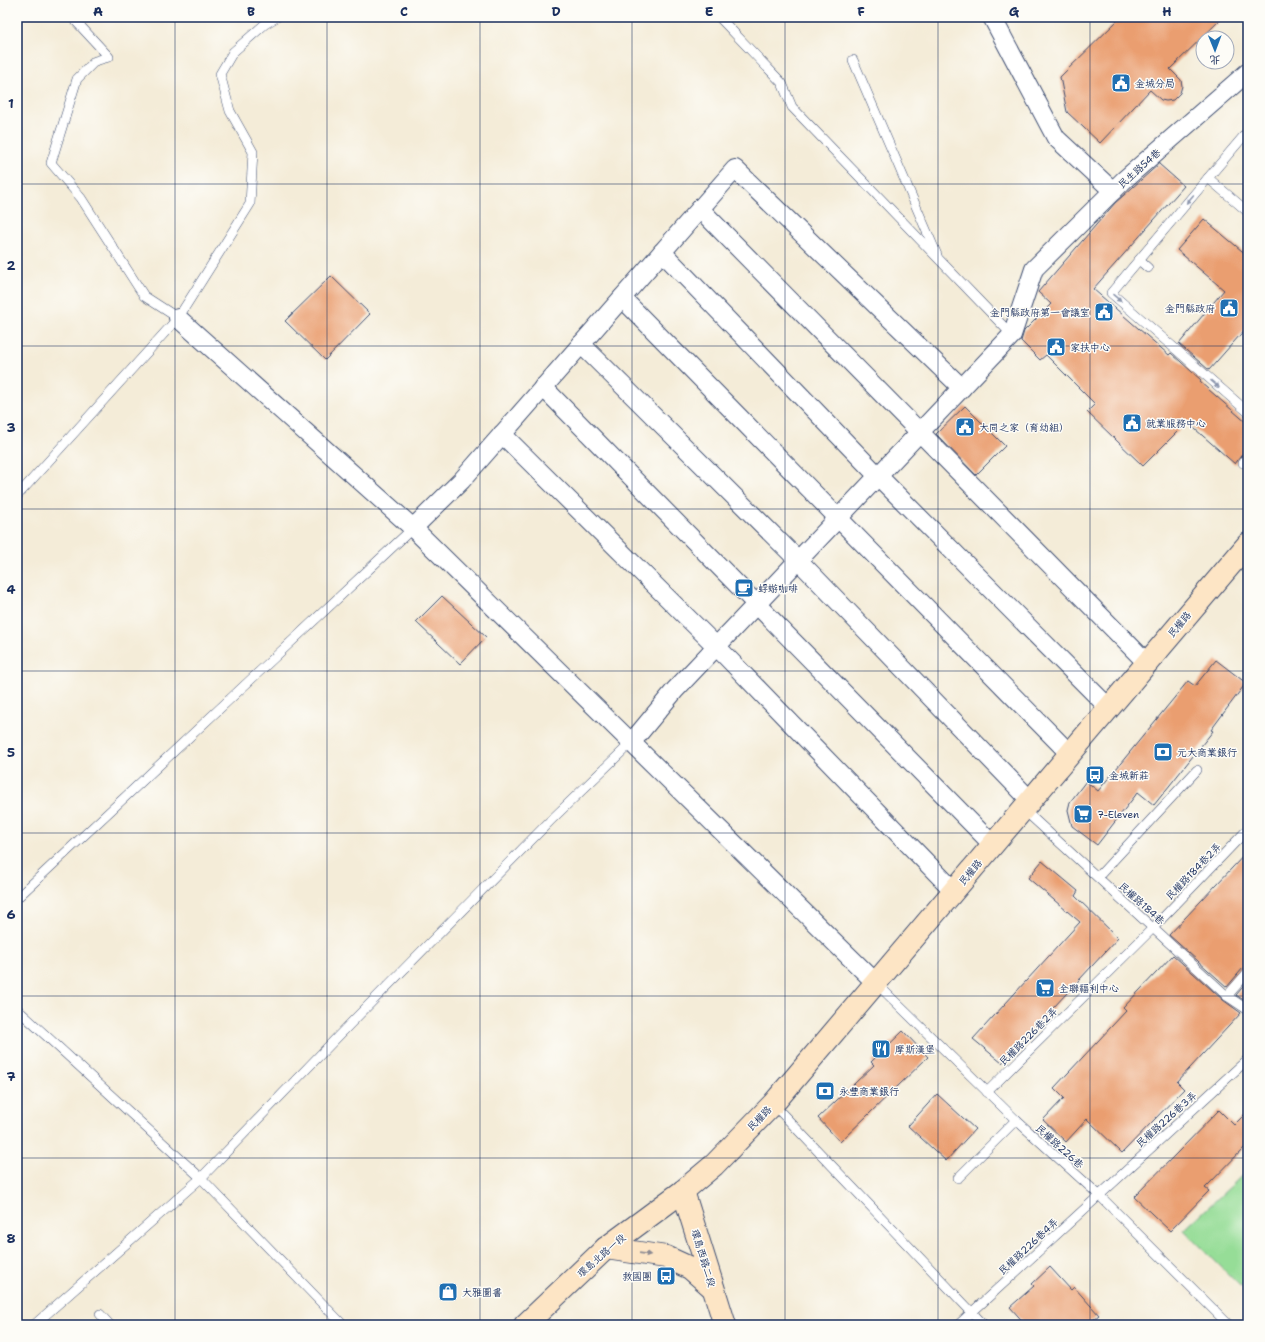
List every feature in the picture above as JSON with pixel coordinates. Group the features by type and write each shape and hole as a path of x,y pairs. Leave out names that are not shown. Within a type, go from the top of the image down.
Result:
{"main road":[{"name":"民權路","path":"683,1191 714,1165 773,1104 1248,544"},
{"name":"環島北路一段","path":"525,1325 606,1248 683,1191"},
{"name":"環島西路二段","path":"683,1191 725,1325"},
{"path":"606,1248 666,1257 690,1268 713,1288"}],"street":[{"path":"992,17 1056,138 1113,191"},
{"name":"民生路54巷","path":"1012,335 1034,269 1113,191 1248,72"},
{"path":"413,528 462,480 736,169 962,388"},
{"path":"700,209 1147,663"},
{"path":"662,252 878,476 1109,708"},
{"path":"622,298 1070,754"},
{"path":"178,318 413,528 876,983"},
{"path":"631,742 675,690 716,646 1012,335"},
{"path":"581,344 798,560 1027,805"},
{"path":"543,387 993,845"},
{"path":"502,434 716,646 954,891"}],"lane":[{"path":"72,17 109,57 95,61 77,79 51,163 81,198 144,296 178,318"},
{"path":"17,496 178,318 250,204 253,152 230,111 220,74 233,52 265,24 277,17"},
{"path":"719,17 782,83 792,108 1012,335"},
{"path":"853,60 939,260"},
{"path":"1248,131 1111,293 1248,412"},
{"path":"1208,178 1248,212"},
{"path":"1139,260 1148,268"},
{"path":"17,898 413,528"},
{"path":"34,1325 201,1178 550,821 631,742"},
{"path":"1098,877 1198,770"},
{"name":"民權路184巷","path":"1027,805 1098,877 1226,996 1248,1010"},
{"name":"民權路184巷2弄","path":"1153,928 1248,830"},
{"name":"民權路226巷2弄","path":"987,1092 1153,928"},
{"path":"1226,996 1248,972"},
{"name":"民權路226巷","path":"876,983 1016,1120 1099,1195 1229,1325"},
{"path":"17,1009 201,1178 343,1325"},
{"name":"民權路226巷3弄","path":"1099,1195 1248,1059"},
{"path":"773,1104 984,1325"},
{"path":"958,1178 1016,1120"},
{"name":"民權路226巷4弄","path":"958,1325 1099,1195"},
{"path":"100,1314 110,1325"}],"green space":[{"path":"1248,1170 1248,1283 1241,1287 1184,1230"}],"building":[{"name":"金城分局","path":"1121,17 1223,17 1210,30 1195,30 1195,44 1170,69 1181,80 1182,86 1180,93 1173,100 1166,101 1161,100 1150,90 1100,143 1067,112 1060,77"},
{"name":"金門縣政府","path":"1159,164 1184,186 1093,289 1169,355 1171,353 1201,380 1200,382 1248,424 1248,450 1243,453 1235,464 1187,422 1143,466 1087,412 1095,404 1046,355 1040,360 1021,341 1024,331 1051,304 1038,292 1115,203"},
{"name":"金門縣政府","path":"1204,219 1248,256 1248,326 1209,370 1179,344 1224,290 1177,250"},
{"path":"331,276 370,314 325,360 285,321"},
{"name":"大同之家（育幼組）","path":"965,406 1005,446 976,475 936,434"},
{"path":"442,596 486,637 460,664 416,622"},
{"path":"1216,660 1246,683 1211,730 1213,731 1154,805 1138,792 1097,845 1072,826 1068,810 1070,802 1086,781 1098,791 1188,681 1195,686"},
{"path":"1248,851 1248,966 1243,968 1227,987 1169,935"},
{"name":"全聯福利中心","path":"1042,861 1078,891 1075,896 1118,938 1002,1063 973,1039 1080,922 1028,878"},
{"path":"1173,955 1223,1000 1241,1013 1177,1082 1184,1089 1122,1153 1087,1119 1066,1142 1043,1120 1064,1098 1054,1088 1126,1011 1123,1008"},
{"path":"1248,981 1248,1003 1236,995"},
{"path":"903,1031 928,1057 840,1142 818,1118 874,1065 871,1062"},
{"path":"937,1094 975,1129 946,1161 908,1126"},
{"path":"1219,1110 1234,1125 1248,1111 1248,1144 1205,1188 1209,1191 1170,1231 1134,1197"},
{"path":"1050,1267 1071,1290 1074,1287 1099,1315 1087,1325 1026,1325 1010,1307 1034,1286 1032,1284"}],"place":[{"name":"金城分局","path":"1121,83"},
{"name":"金門縣政府","path":"1229,308"},
{"name":"金門縣政府第一會議室","path":"1104,312"},
{"name":"家扶中心","path":"1056,347"},
{"name":"就業服務中心","path":"1132,423"},
{"name":"大同之家（育幼組）","path":"965,427"},
{"name":"蜉蝣咖啡","path":"744,588"},
{"name":"元大商業銀行","path":"1163,752"},
{"name":"金城新莊","path":"1095,775"},
{"name":"7-Eleven","path":"1083,814"},
{"name":"全聯福利中心","path":"1045,988"},
{"name":"摩斯漢堡","path":"881,1049"},
{"name":"永豐商業銀行","path":"825,1091"},
{"name":"救國團","path":"666,1276"},
{"name":"大雅圖書","path":"448,1292"}]}
